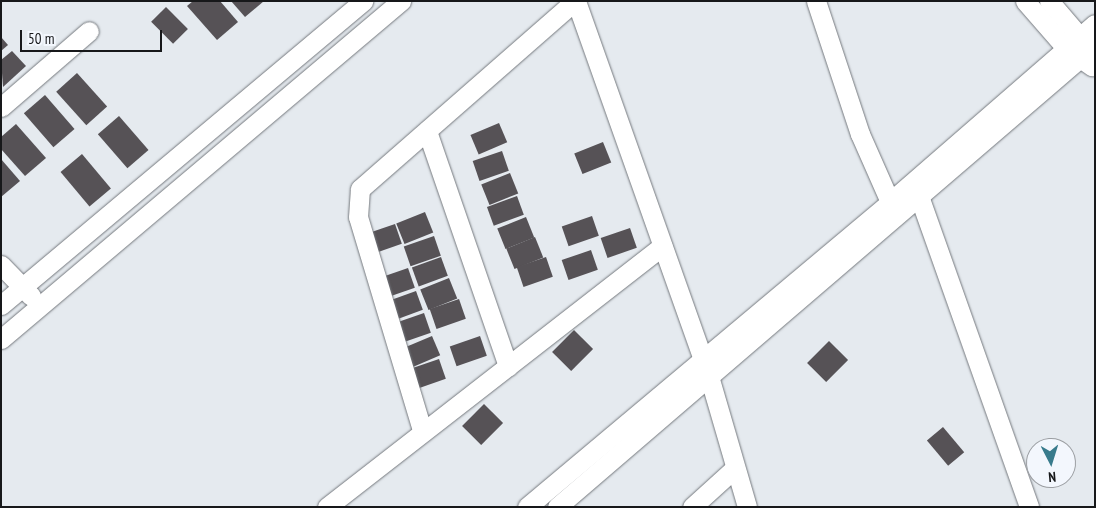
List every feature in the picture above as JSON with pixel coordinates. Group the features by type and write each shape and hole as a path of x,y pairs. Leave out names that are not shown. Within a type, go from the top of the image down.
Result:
{"street":[{"path":"1,306 363,1"},
{"path":"1,339 377,8 401,1"},
{"path":"422,430 358,217 357,202 360,189 575,1 706,368 747,507"},
{"path":"816,1 860,134 890,202"},
{"path":"1025,1 1085,54"},
{"path":"1049,1 1085,54"},
{"path":"527,507 706,368 919,196 1085,54 1095,24"},
{"path":"2,104 89,31"},
{"path":"557,507 706,368 890,202 1085,54"},
{"path":"427,131 508,366"},
{"path":"919,196 1029,507"},
{"path":"327,507 422,430 508,366 662,246"},
{"path":"1,264 21,288 42,304"},
{"path":"692,507 735,468"}],"building":[{"path":"193,1 220,1 238,22 217,40 187,6"},
{"path":"231,1 264,1 245,17"},
{"path":"166,7 188,29 173,44 151,22"},
{"path":"1,37 8,45 1,51"},
{"path":"12,51 26,66 3,87 1,60"},
{"path":"77,73 107,106 86,125 56,92"},
{"path":"45,95 75,129 53,147 24,113"},
{"path":"119,116 149,150 127,168 98,134"},
{"path":"499,123 507,142 479,154 470,135"},
{"path":"16,124 46,158 25,176 1,149 1,137"},
{"path":"603,142 611,162 582,174 574,154"},
{"path":"502,151 509,171 480,181 473,161"},
{"path":"82,154 111,188 89,206 61,172"},
{"path":"1,159 20,181 1,197"},
{"path":"510,173 518,193 489,205 481,185"},
{"path":"517,196 524,215 494,226 487,207"},
{"path":"425,212 433,232 404,244 396,224"},
{"path":"592,216 599,236 569,246 562,226"},
{"path":"526,217 534,237 505,249 497,229"},
{"path":"395,224 402,244 373,254 366,234"},
{"path":"630,228 637,248 608,258 601,238"},
{"path":"434,236 441,256 411,266 404,246"},
{"path":"535,237 543,257 514,269 506,249"},
{"path":"591,250 598,270 569,280 562,260"},
{"path":"441,257 448,276 419,286 412,268"},
{"path":"546,257 553,277 524,287 517,267"},
{"path":"408,268 415,288 385,298 378,278"},
{"path":"449,278 457,298 428,310 420,290"},
{"path":"416,291 423,310 394,320 387,302"},
{"path":"459,299 466,319 437,329 430,309"},
{"path":"424,313 431,333 401,343 394,323"},
{"path":"574,330 593,349 571,371 552,352"},
{"path":"432,336 440,355 412,367 403,348"},
{"path":"480,336 487,356 457,366 450,346"},
{"path":"829,341 848,360 826,382 807,363"},
{"path":"439,359 446,379 417,389 410,369"},
{"path":"484,404 503,423 481,445 462,426"},
{"path":"943,427 964,452 948,466 927,440"}]}
